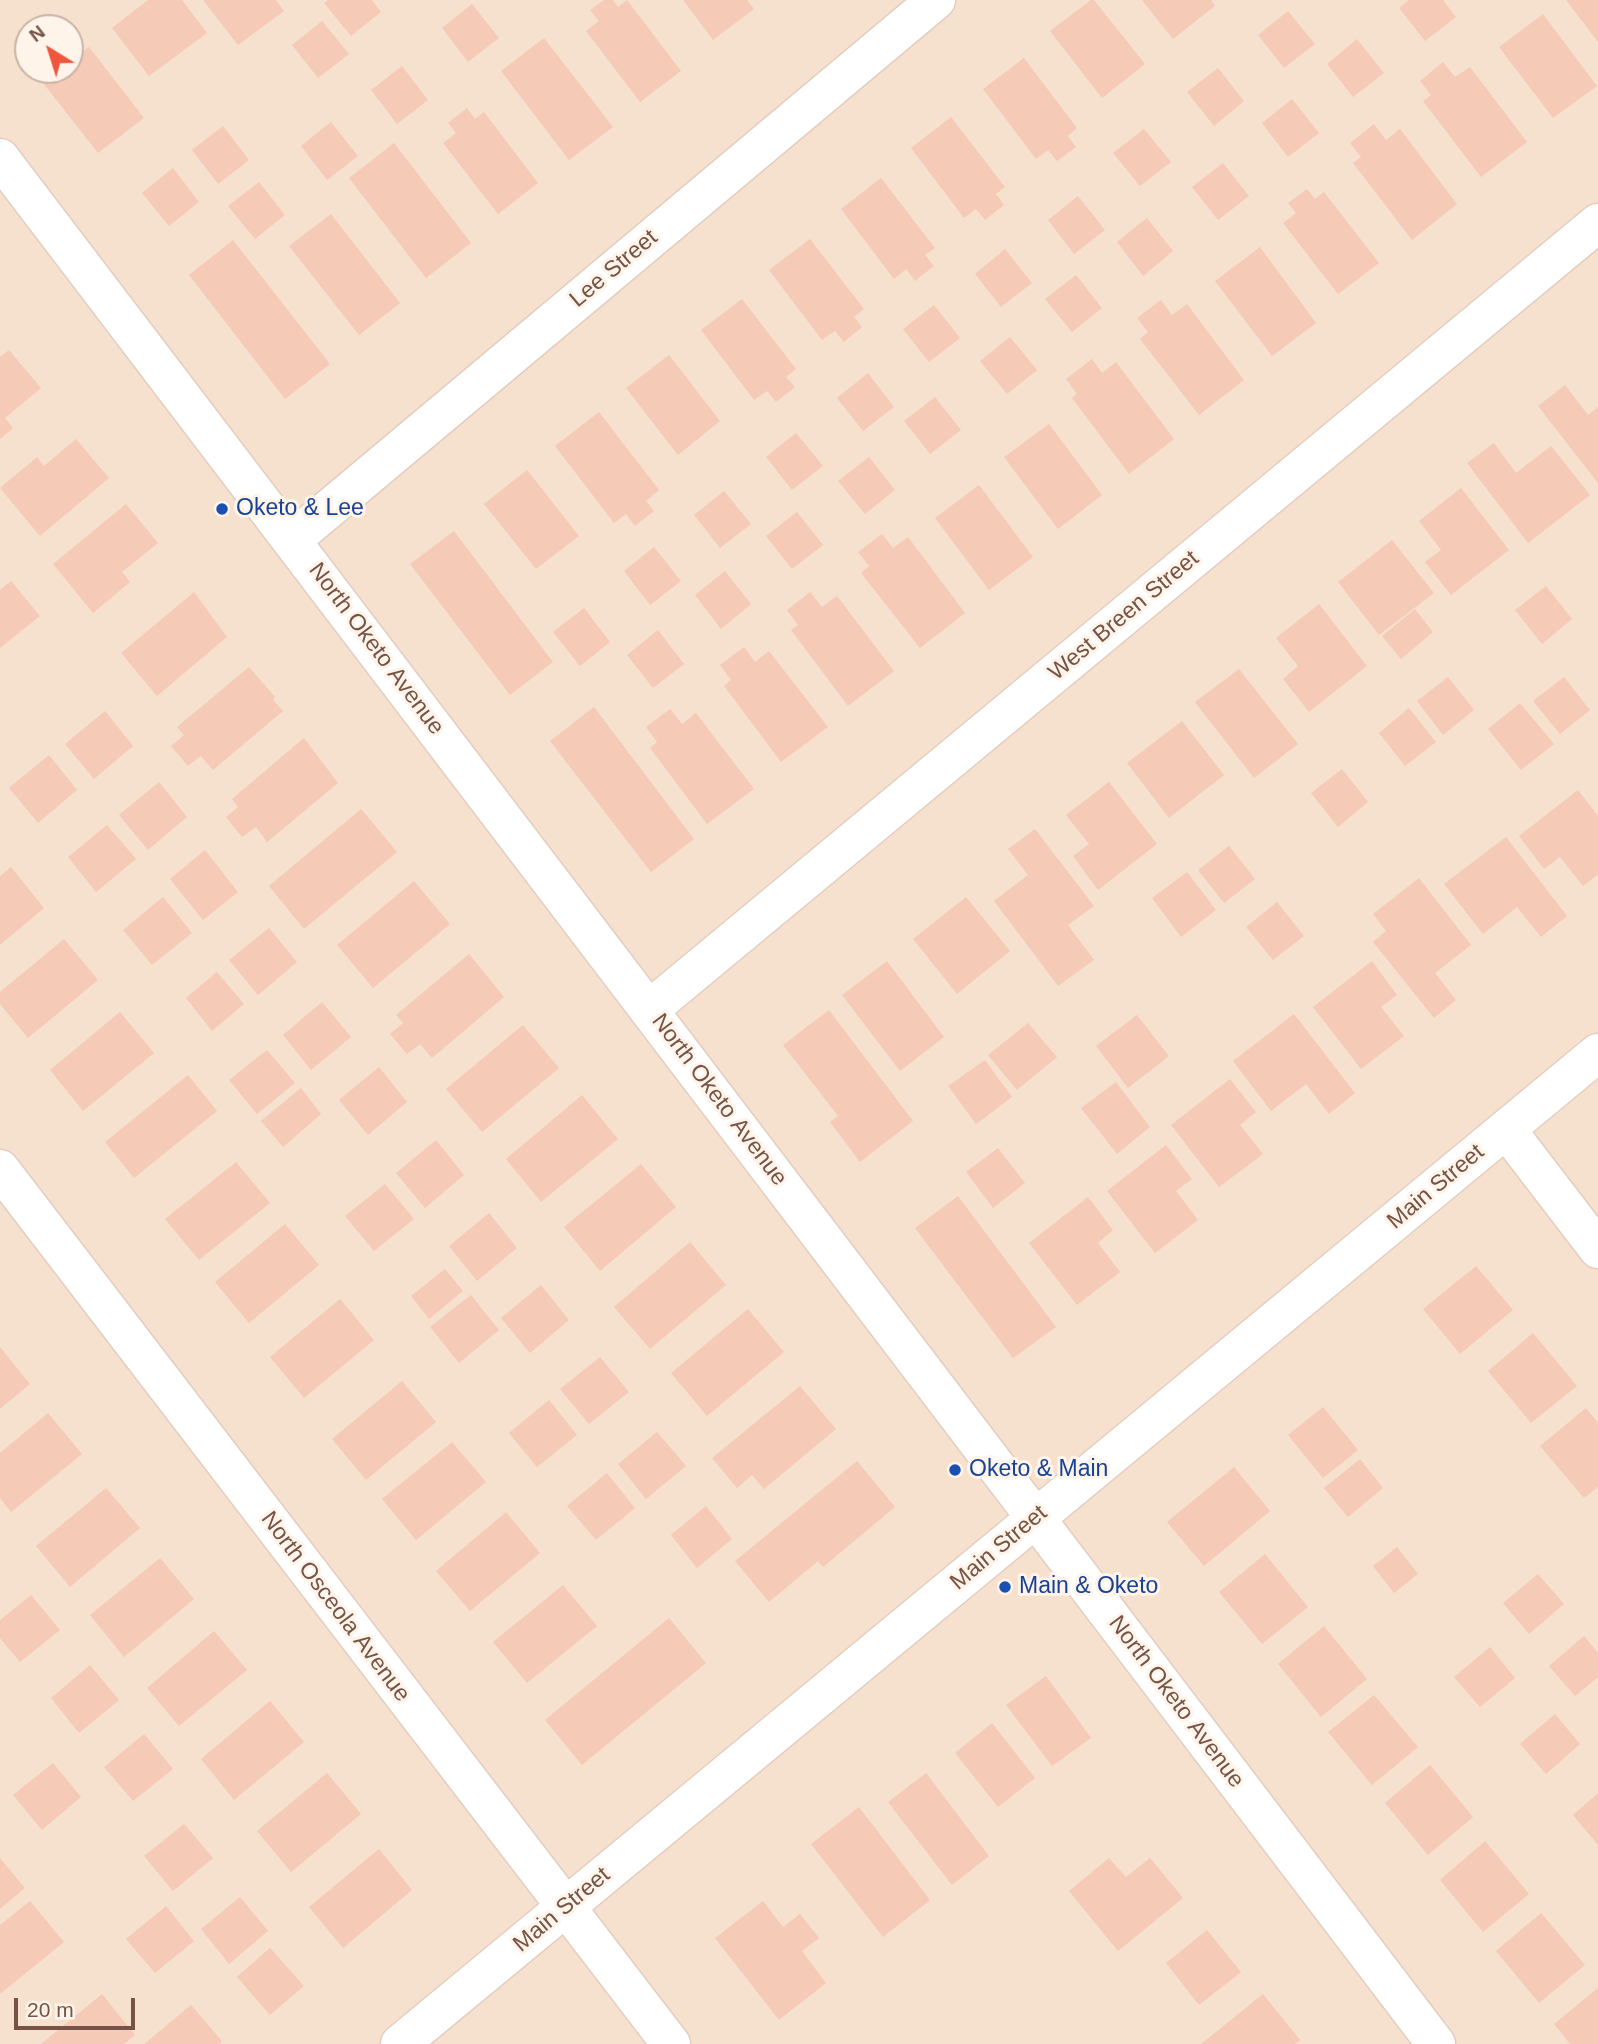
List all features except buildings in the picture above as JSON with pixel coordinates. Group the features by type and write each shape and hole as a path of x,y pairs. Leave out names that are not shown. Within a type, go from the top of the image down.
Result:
{"street":[{"name":"Lee Street","path":"293,539 936,0"},
{"name":"North Oketo Avenue","path":"0,158 293,539 1436,2044"},
{"name":"West Breen Street","path":"650,1009 1598,223"},
{"name":"Main Street","path":"400,2044 1598,1053"},
{"path":"1506,1129 1598,1249"},
{"name":"North Osceola Avenue","path":"0,1169 671,2044"}],"shaded area":[{"path":"0,0 1598,0 1598,2044 0,2044"}],"place":[{"name":"Oketo & Lee","path":"222,509"},
{"name":"Oketo & Main","path":"955,1470"},
{"name":"Main & Oketo","path":"1005,1587"}]}
